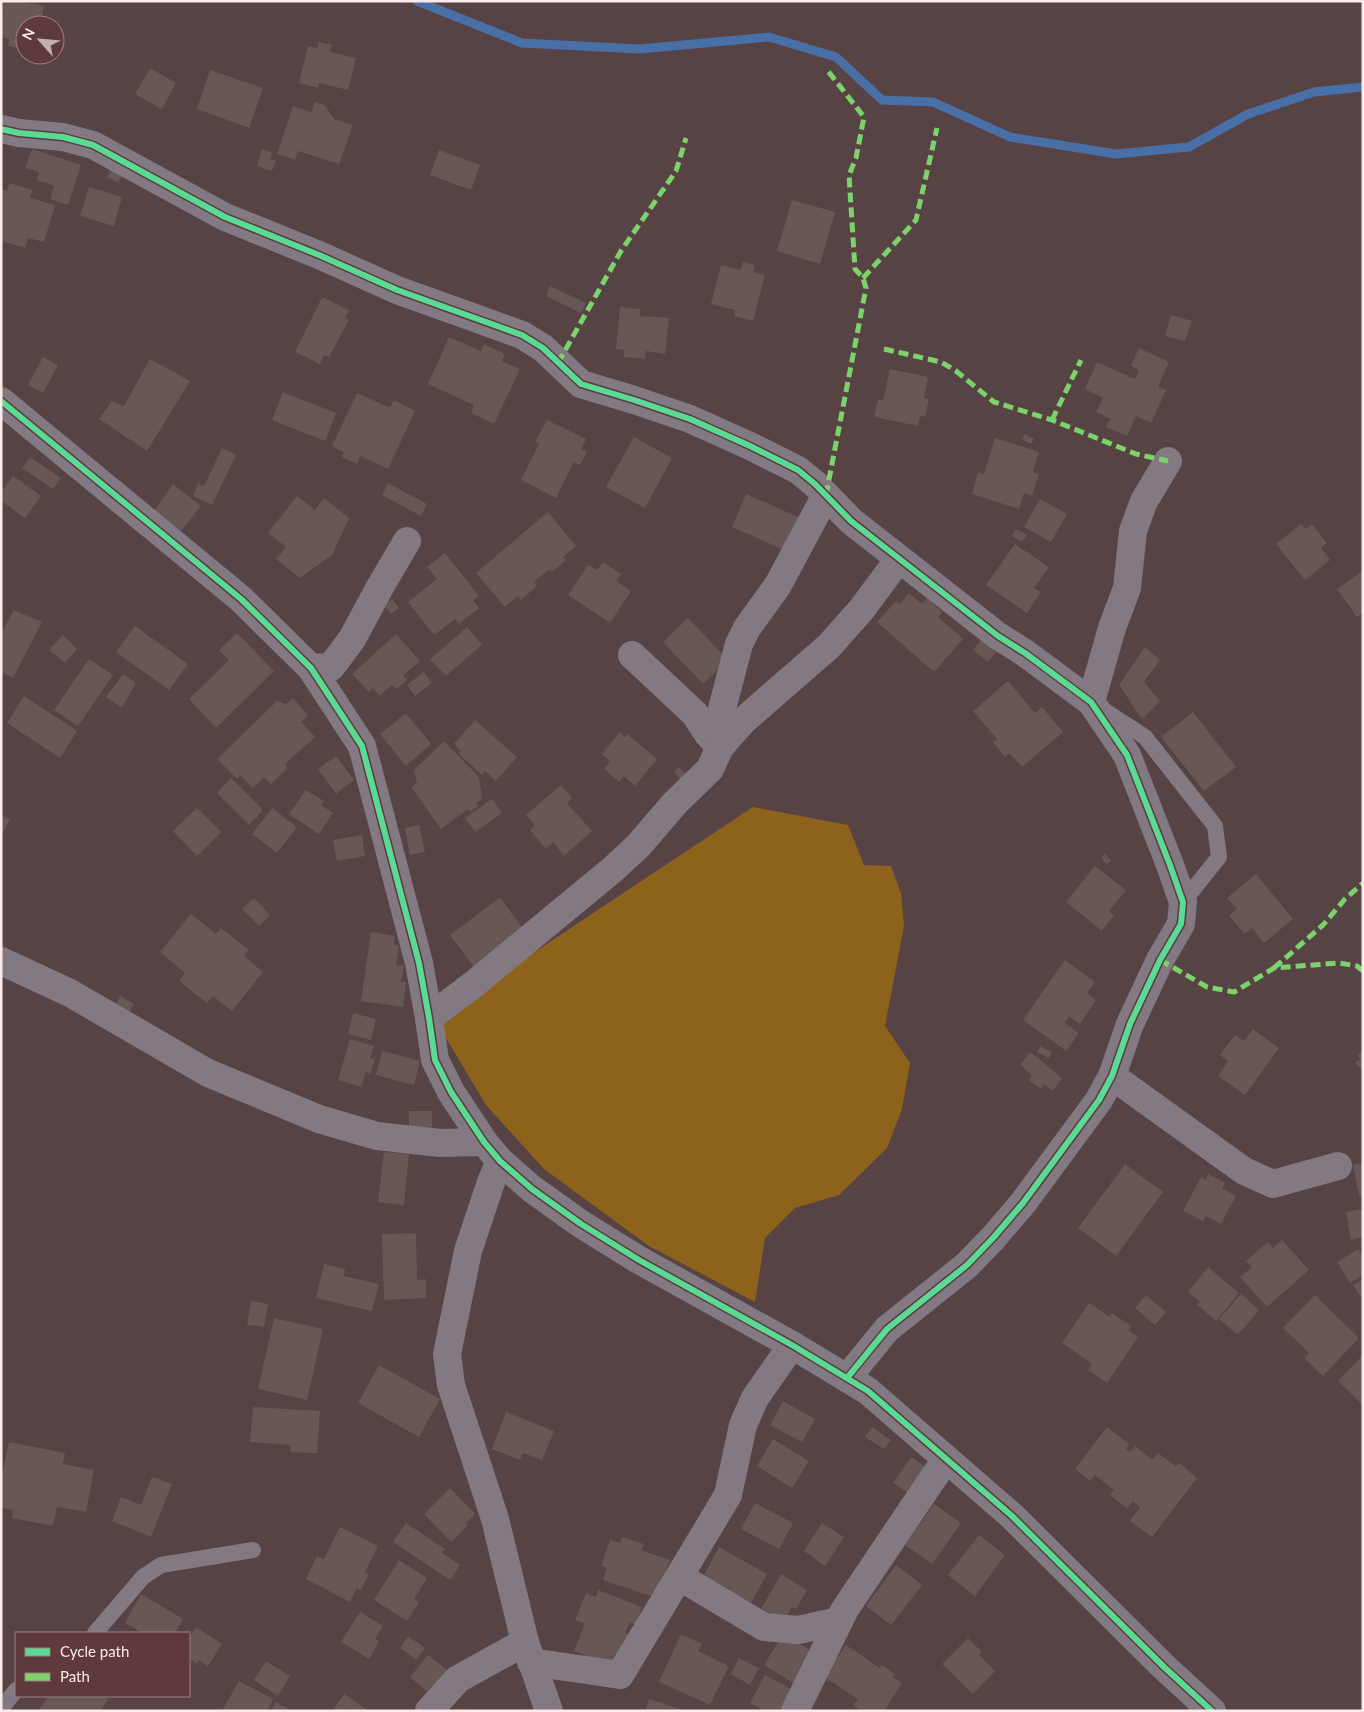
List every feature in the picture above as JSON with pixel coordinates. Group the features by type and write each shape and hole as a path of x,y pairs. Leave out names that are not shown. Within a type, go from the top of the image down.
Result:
{"street":[{"path":"1,129 19,134 63,137 93,145 225,217 280,238 397,290 522,335 543,348 581,384 690,419 798,470 815,484 851,521 998,636 1025,652 1091,702 1127,755 1183,902 1181,924 1160,960 1130,1024 1112,1076 1099,1100 1022,1203 993,1238 967,1265 887,1330 847,1378"},
{"path":"1,401 241,599 311,668 362,746 419,963 430,1018 434,1060 451,1092 492,1152 532,1189 580,1224 639,1260 792,1345 868,1391 1012,1516 1164,1667 1212,1711"},
{"path":"1091,702 1096,678 1127,588 1133,531 1144,501 1168,461"},
{"path":"720,747 722,709 739,644 746,628 778,585 826,495"},
{"path":"311,668 331,667 352,639 407,541"},
{"path":"430,1018 612,870 638,846 675,802 710,769 720,747 743,721 829,646 862,610 899,559"},
{"path":"632,655 695,714 708,734 720,747"},
{"path":"1,961 70,993 208,1073 319,1119 377,1136 440,1143 492,1152"},
{"path":"1112,1076 1244,1171 1273,1184 1338,1166"},
{"path":"492,1152 491,1182 468,1251 448,1354 451,1385 495,1519 528,1652 549,1711"},
{"path":"429,1711 458,1679 528,1652 620,1675 728,1495 743,1425 755,1398 792,1345"},
{"path":"795,1711 845,1609 946,1459"},
{"path":"680,1577 764,1627 798,1630 839,1621"}],"lane":[{"path":"1091,702 1145,736 1215,826 1219,857 1183,902"},
{"path":"97,1632 143,1578 161,1565 253,1550"},
{"path":"1,1709 15,1691"}],"shaded area":[{"path":"753,807 848,825 864,865 891,866 901,893 904,926 885,1026 910,1063 902,1109 887,1148 839,1195 795,1208 765,1238 755,1302 649,1246 544,1169 486,1105 440,1028 530,955"}],"building":[{"path":"3,1 20,1 44,6 43,15 15,15 15,47 8,46 9,39 1,37"},
{"path":"319,42 332,45 330,52 356,58 348,90 319,83 318,88 299,83 308,46 317,48"},
{"path":"150,68 176,83 162,109 135,94"},
{"path":"210,70 263,88 249,128 197,109"},
{"path":"315,102 325,105 334,119 353,125 339,164 298,151 295,160 277,154 293,106 311,112"},
{"path":"32,149 81,165 68,205 50,199 54,186 37,180 39,172 25,168"},
{"path":"262,149 272,152 270,159 276,161 272,171 257,166"},
{"path":"439,150 480,165 471,190 430,175"},
{"path":"112,166 124,172 118,183 107,177"},
{"path":"9,183 33,190 30,198 55,205 44,242 28,238 25,248 1,241 1,189 7,191"},
{"path":"89,187 122,197 114,226 80,216"},
{"path":"792,200 835,212 820,264 777,251"},
{"path":"743,262 755,265 753,272 765,275 753,321 734,316 735,310 711,304 721,265 741,270"},
{"path":"550,286 586,303 581,313 546,296"},
{"path":"322,297 349,310 345,318 349,320 329,357 324,355 320,364 295,352"},
{"path":"620,307 640,309 640,316 669,318 665,354 646,351 645,359 624,357 624,350 616,349"},
{"path":"1171,315 1192,321 1185,341 1165,336"},
{"path":"449,337 481,351 484,344 505,354 502,361 520,369 494,424 471,413 474,405 428,384"},
{"path":"1139,348 1169,362 1158,387 1166,390 1151,423 1136,416 1127,436 1106,427 1110,419 1096,412 1103,398 1085,389 1097,362 1135,379 1139,370 1131,366"},
{"path":"43,357 58,365 43,393 28,385"},
{"path":"150,359 190,381 147,451 99,419 112,401 124,406"},
{"path":"890,369 928,377 924,398 929,399 925,417 920,416 918,426 874,417 878,399 883,401"},
{"path":"283,392 336,413 325,441 272,420"},
{"path":"357,393 390,408 394,400 415,411 388,469 360,456 357,464 342,457 344,452 332,446"},
{"path":"547,420 586,439 581,449 587,452 580,465 574,462 556,498 521,480 539,444 535,442"},
{"path":"1025,434 1034,439 1031,444 1022,439"},
{"path":"634,437 672,458 645,508 606,487"},
{"path":"995,438 1039,452 1033,472 1039,474 1032,496 1024,493 1019,509 972,494 978,472 984,474"},
{"path":"222,448 236,455 212,505 193,496 198,483 204,486"},
{"path":"30,457 61,478 53,489 22,468"},
{"path":"13,476 41,496 25,518 1,501 1,492"},
{"path":"388,483 427,504 421,516 382,495"},
{"path":"173,484 201,506 181,531 154,511"},
{"path":"746,494 803,519 789,552 732,527"},
{"path":"297,496 315,510 324,498 349,518 332,555 300,578 276,559 286,547 268,533"},
{"path":"1040,499 1067,514 1051,542 1024,527"},
{"path":"548,512 576,546 563,557 566,560 552,572 550,569 534,582 537,586 521,600 518,596 505,607 476,573"},
{"path":"1301,524 1305,529 1312,524 1327,543 1321,548 1330,560 1305,580 1276,544"},
{"path":"1016,529 1027,535 1022,542 1012,536"},
{"path":"1015,544 1049,567 1034,588 1041,592 1027,613 986,585"},
{"path":"445,553 479,596 473,600 479,608 459,624 455,619 434,635 408,602 437,579 427,567"},
{"path":"603,562 621,574 616,581 631,591 610,623 568,595 588,565 597,570"},
{"path":"1361,572 1363,575 1363,613 1357,617 1337,589"},
{"path":"909,593 922,604 927,598 942,612 938,617 963,639 934,672 877,622 896,601 900,604"},
{"path":"392,599 399,608 391,614 384,606"},
{"path":"14,610 42,622 13,678 1,672 1,634"},
{"path":"688,618 728,660 703,684 663,642"},
{"path":"135,626 188,664 169,690 116,652"},
{"path":"467,627 482,645 446,676 430,659"},
{"path":"237,633 274,671 216,728 189,699 229,660 219,650"},
{"path":"396,634 420,661 403,675 407,680 397,689 392,685 380,696 373,688 369,692 352,674"},
{"path":"63,635 77,649 65,663 49,650"},
{"path":"984,636 1000,647 988,662 973,650"},
{"path":"1145,647 1160,660 1144,682 1160,701 1142,719 1119,685"},
{"path":"89,659 113,675 78,726 54,710"},
{"path":"424,672 432,683 415,696 407,685"},
{"path":"123,674 136,683 122,708 106,697"},
{"path":"1008,681 1035,713 1042,707 1063,732 1022,767 1009,753 1005,757 993,742 997,739 973,711"},
{"path":"24,696 77,731 60,758 7,723"},
{"path":"293,698 308,716 301,722 315,737 286,763 287,769 271,784 264,777 253,788 240,775 237,779 217,759 277,701 286,704"},
{"path":"1193,712 1236,767 1204,791 1161,737"},
{"path":"406,713 431,744 406,766 380,734"},
{"path":"475,720 517,757 496,781 485,771 482,775 459,754 461,751 454,744"},
{"path":"620,732 625,737 627,734 657,759 635,786 624,776 619,782 604,769 610,761 602,754"},
{"path":"444,741 479,777 482,799 476,803 478,806 470,812 468,809 441,829 411,787 417,783 414,770"},
{"path":"336,756 354,780 336,794 318,769"},
{"path":"679,767 690,778 685,784 674,772"},
{"path":"231,778 263,810 249,825 217,793"},
{"path":"561,785 572,798 567,803 592,831 564,856 553,842 546,849 530,830 535,825 526,815"},
{"path":"306,790 324,801 321,805 333,813 319,834 289,814"},
{"path":"492,799 502,813 475,832 465,818"},
{"path":"197,808 221,832 197,856 173,831"},
{"path":"272,808 297,827 277,853 252,834"},
{"path":"1,815 10,820 1,836"},
{"path":"419,825 425,852 410,855 405,828"},
{"path":"362,835 365,856 337,861 333,840"},
{"path":"1105,854 1111,861 1107,865 1101,858"},
{"path":"1095,866 1126,890 1109,911 1114,915 1102,931 1066,902"},
{"path":"1256,874 1293,919 1264,943 1252,928 1245,934 1229,916 1237,909 1227,898"},
{"path":"500,897 525,932 475,969 450,935"},
{"path":"254,898 270,915 259,926 242,909"},
{"path":"191,914 216,934 221,928 249,950 244,956 263,972 232,1011 213,996 207,1003 179,981 185,973 160,952"},
{"path":"371,932 395,936 394,945 399,946 396,965 404,966 401,982 406,982 403,1007 361,1001"},
{"path":"1065,960 1095,982 1087,993 1096,1000 1080,1024 1069,1016 1065,1023 1079,1033 1066,1051 1023,1020"},
{"path":"120,996 134,1004 126,1017 113,1010"},
{"path":"353,1013 376,1019 371,1040 348,1034"},
{"path":"1253,1029 1279,1048 1245,1095 1218,1076 1228,1061 1220,1055 1235,1035 1244,1041"},
{"path":"350,1039 374,1046 370,1058 375,1059 370,1074 366,1072 361,1087 338,1080"},
{"path":"1040,1046 1052,1052 1049,1058 1037,1052"},
{"path":"382,1051 420,1061 414,1085 376,1075"},
{"path":"1363,1051 1363,1072 1355,1063 1360,1059 1358,1055"},
{"path":"1030,1052 1062,1078 1053,1091 1044,1084 1041,1089 1029,1080 1032,1075 1020,1065"},
{"path":"409,1111 432,1111 432,1129 409,1130"},
{"path":"384,1152 409,1154 404,1205 378,1202"},
{"path":"1363,1163 1363,1195 1359,1196 1353,1165"},
{"path":"1125,1164 1163,1192 1116,1256 1078,1228"},
{"path":"1208,1174 1225,1183 1222,1188 1236,1196 1221,1224 1206,1216 1203,1221 1183,1211 1201,1177 1206,1180"},
{"path":"1363,1209 1363,1237 1351,1240 1346,1212"},
{"path":"416,1233 417,1280 426,1279 426,1298 384,1300 382,1234"},
{"path":"1282,1240 1309,1270 1267,1307 1240,1277 1252,1267 1246,1261 1268,1242 1273,1248"},
{"path":"1358,1249 1363,1257 1363,1275 1350,1283 1337,1262"},
{"path":"324,1264 345,1269 344,1276 379,1284 372,1311 316,1298"},
{"path":"1208,1267 1239,1293 1216,1321 1197,1305 1200,1302 1188,1292"},
{"path":"1363,1279 1363,1300 1353,1285"},
{"path":"1241,1294 1259,1310 1238,1335 1219,1319"},
{"path":"1146,1295 1166,1312 1155,1325 1135,1308"},
{"path":"1315,1295 1359,1338 1323,1376 1304,1358 1309,1353 1283,1328"},
{"path":"251,1301 268,1304 264,1327 247,1325"},
{"path":"1089,1303 1110,1317 1112,1313 1131,1326 1129,1330 1138,1337 1107,1383 1088,1370 1092,1364 1062,1343"},
{"path":"274,1318 323,1329 307,1400 258,1389"},
{"path":"1363,1355 1363,1405 1338,1381"},
{"path":"379,1365 440,1399 419,1437 358,1403"},
{"path":"783,1401 815,1419 802,1442 770,1425"},
{"path":"253,1407 320,1411 317,1453 290,1452 291,1445 250,1442"},
{"path":"506,1412 554,1431 542,1460 523,1453 520,1460 492,1449"},
{"path":"872,1427 891,1440 884,1449 865,1437"},
{"path":"1107,1427 1129,1444 1126,1449 1130,1452 1135,1446 1152,1460 1158,1453 1176,1466 1179,1463 1197,1478 1152,1537 1130,1521 1140,1507 1133,1501 1127,1508 1110,1495 1114,1490 1095,1475 1090,1481 1075,1469"},
{"path":"773,1439 809,1461 792,1488 757,1466"},
{"path":"9,1442 65,1453 63,1464 94,1470 86,1512 57,1507 53,1526 12,1518 13,1510 1,1508 1,1479"},
{"path":"911,1457 930,1470 913,1496 893,1483"},
{"path":"152,1477 172,1484 151,1537 112,1521 121,1497 141,1505"},
{"path":"450,1488 475,1514 466,1523 468,1525 451,1542 424,1514"},
{"path":"755,1503 793,1523 779,1549 741,1529"},
{"path":"934,1504 961,1523 932,1564 905,1545"},
{"path":"406,1523 445,1549 442,1553 460,1565 450,1580 393,1542"},
{"path":"822,1523 844,1537 825,1566 804,1551"},
{"path":"340,1527 378,1546 365,1572 369,1574 361,1590 357,1588 350,1602 306,1579 317,1556 324,1559"},
{"path":"979,1535 1005,1555 975,1596 948,1575"},
{"path":"622,1537 644,1544 641,1550 670,1560 657,1598 603,1580 607,1568 601,1566 610,1540 620,1543"},
{"path":"719,1547 767,1574 751,1603 703,1577"},
{"path":"399,1560 427,1578 414,1599 419,1602 407,1621 374,1600"},
{"path":"896,1565 922,1585 891,1625 866,1606"},
{"path":"781,1574 807,1590 796,1609 792,1607 784,1622 761,1609"},
{"path":"598,1590 642,1607 635,1625 630,1622 625,1633 630,1635 612,1666 574,1651 585,1624 575,1620 586,1593 596,1597"},
{"path":"141,1594 183,1619 176,1632 140,1632 125,1623"},
{"path":"360,1612 383,1626 375,1639 379,1641 369,1659 341,1642"},
{"path":"196,1627 222,1644 208,1666 199,1660 197,1664 190,1660 190,1636"},
{"path":"681,1634 702,1644 698,1651 729,1666 710,1705 659,1682"},
{"path":"783,1634 815,1653 796,1685 764,1665"},
{"path":"408,1636 425,1648 416,1660 400,1648"},
{"path":"968,1638 982,1652 979,1655 995,1671 973,1694 942,1664"},
{"path":"846,1645 880,1668 882,1665 895,1674 893,1677 902,1683 884,1711 861,1711 853,1705 858,1699 824,1677"},
{"path":"428,1655 450,1672 431,1695 410,1677"},
{"path":"739,1658 759,1668 750,1685 731,1674"},
{"path":"266,1661 290,1676 278,1696 254,1680"},
{"path":"765,1675 791,1689 780,1711 764,1711 750,1703"},
{"path":"239,1681 273,1699 267,1711 222,1711"},
{"path":"344,1694 369,1711 332,1711"},
{"path":"48,1697 104,1697 108,1700 100,1711 38,1711"},
{"path":"649,1699 683,1710 683,1711 645,1711"},
{"path":"276,1702 292,1711 271,1711"}],"waterway":[{"path":"417,1 522,43 640,49 769,37 836,57 882,100 933,102 1010,137 1116,154 1189,147 1248,114 1314,92 1363,87"}],"marked path":[{"path":"826,495 866,288 863,278 855,269 849,175 856,158 864,117 828,71"},
{"path":"863,278 916,220 937,128"},
{"path":"558,363 621,251 676,171 686,138"},
{"path":"884,349 941,362 956,371 994,402 1052,420 1136,454 1168,461"},
{"path":"1052,420 1081,360"},
{"path":"1274,968 1323,925 1345,899 1363,883"},
{"path":"1160,960 1207,987 1234,992 1274,968 1339,963 1357,966 1363,971"}],"cycle path":[{"path":"1,129 19,133 63,137 93,145 225,217 319,255 397,290 522,335 543,348 581,384 690,419 798,470 815,484 851,521 998,636 1025,653 1091,702 1127,755 1183,902 1181,924 1160,960 1130,1024 1112,1076 1099,1100 1023,1203 993,1238 967,1265 887,1329 847,1378"},
{"path":"1,401 241,599 311,668 362,746 419,963 435,1060 451,1092 484,1142 500,1161 532,1189 581,1224 639,1260 792,1345 868,1391 1012,1516 1164,1667 1212,1711"}]}
